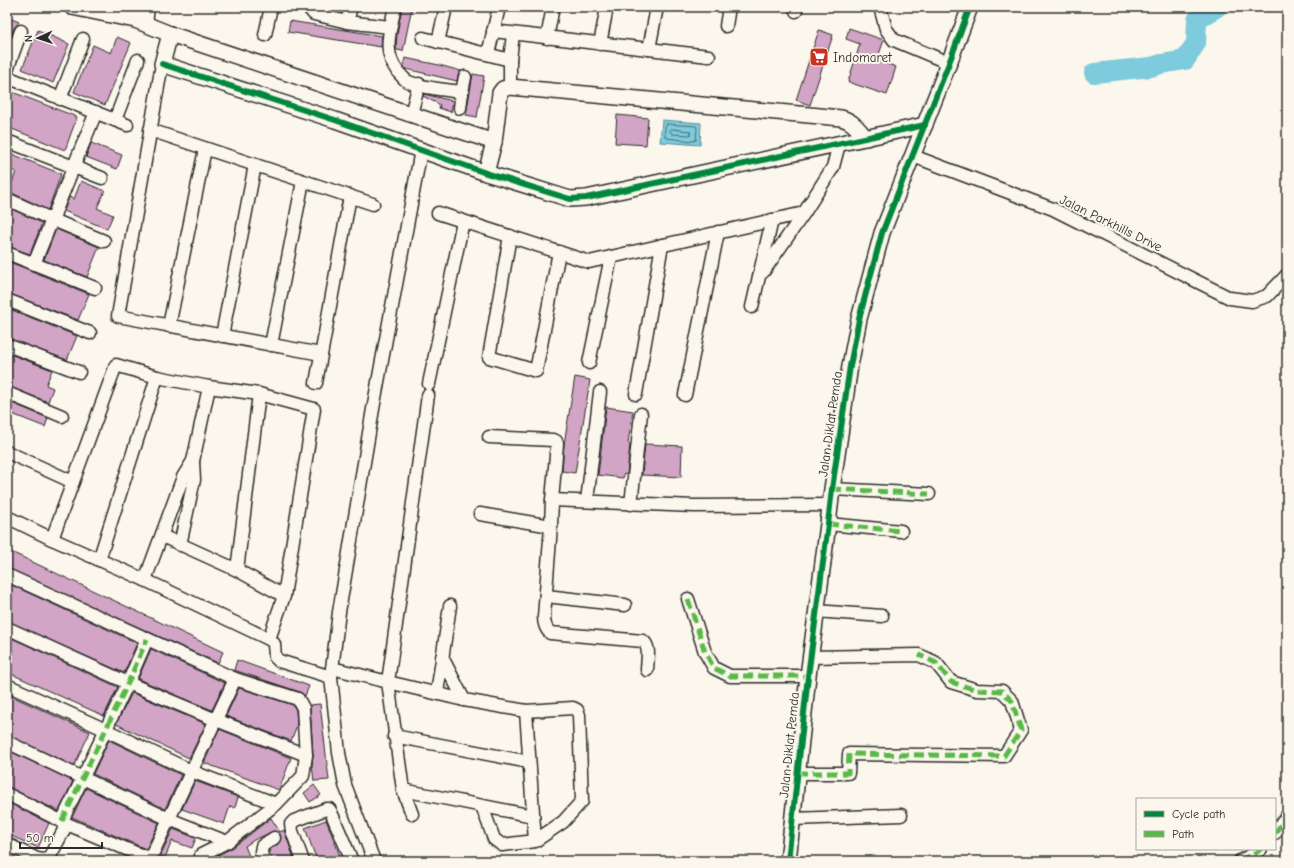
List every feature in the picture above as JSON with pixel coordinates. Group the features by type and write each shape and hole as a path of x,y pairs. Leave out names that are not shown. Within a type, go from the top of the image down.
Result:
{"street":[{"path":"72,7 139,17 169,37 411,114 494,145"},
{"path":"139,17 148,7"},
{"path":"308,7 314,14 347,22 390,27"},
{"path":"347,22 351,7"},
{"path":"395,7 390,27 388,51 393,65 407,81 462,92"},
{"path":"438,42 446,7"},
{"path":"488,54 499,7"},
{"path":"548,38 553,7"},
{"path":"600,44 607,7"},
{"path":"649,49 657,7"},
{"path":"726,26 729,7"},
{"path":"880,7 886,29 894,40 949,63"},
{"name":"Jalan Diklat Pemda","path":"788,861 810,657 832,489 850,366 863,302 882,233 970,7"},
{"path":"265,35 267,8"},
{"path":"7,70 21,31"},
{"path":"493,31 709,56"},
{"path":"510,87 510,60 513,34"},
{"path":"169,37 150,130 118,316 321,354"},
{"path":"422,38 510,60"},
{"path":"60,99 83,39"},
{"path":"115,120 138,60"},
{"path":"163,61 421,150 487,170 570,199 586,198 925,125"},
{"path":"7,77 127,125"},
{"path":"460,108 465,77"},
{"path":"411,114 419,84"},
{"path":"487,170 494,145 500,93 510,87 841,118 856,125 866,138"},
{"path":"34,264 96,112"},
{"path":"150,130 374,204"},
{"path":"7,141 102,178"},
{"path":"759,278 804,213 833,167 839,144"},
{"path":"169,326 205,148"},
{"path":"374,861 345,785 339,753 332,672 339,612 372,417 421,150"},
{"name":"Jalan Parkhills Drive","path":"912,156 1053,209 1230,298 1252,301 1267,296 1287,275"},
{"path":"222,336 255,165"},
{"path":"271,345 303,181"},
{"path":"316,383 350,196"},
{"path":"9,200 53,220 104,240"},
{"path":"438,213 589,262 804,213"},
{"path":"752,307 772,220"},
{"path":"412,814 403,790 394,736 388,682 429,389 463,221"},
{"path":"685,394 718,232"},
{"path":"510,236 489,357 536,371 559,252"},
{"path":"636,394 662,245"},
{"path":"7,253 95,288"},
{"path":"589,363 611,257"},
{"path":"7,300 90,332"},
{"path":"7,346 79,372"},
{"path":"52,539 116,365 157,377 259,394 314,410 284,596 269,639"},
{"path":"99,560 157,377"},
{"path":"180,545 194,480 193,461 210,387"},
{"path":"587,500 600,392"},
{"path":"7,393 62,416"},
{"path":"237,570 259,394"},
{"path":"631,504 641,414"},
{"path":"489,437 556,440 557,444 544,624 550,633 643,641 648,647 646,670"},
{"path":"7,452 73,482"},
{"path":"145,580 183,477 193,461"},
{"path":"832,489 929,494"},
{"path":"552,500 587,500 631,504 694,506 830,505"},
{"path":"480,514 551,526"},
{"path":"7,517 269,639 273,643 274,656 277,659 332,672 388,682 464,700 526,711 573,708 577,710 579,715 582,801 563,822 535,841 502,845 494,839 482,806"},
{"path":"828,524 901,531"},
{"path":"162,536 237,570 284,596"},
{"path":"7,575 235,680 298,699 303,708 306,755 303,776 276,804 227,842 201,855"},
{"path":"546,596 626,605"},
{"path":"688,599 705,652 714,668 730,676 808,676"},
{"path":"437,693 450,606"},
{"path":"816,611 882,616"},
{"path":"7,628 128,683 216,720 306,755"},
{"path":"7,844 37,859 44,860 48,858 65,822 82,777 106,730 148,639"},
{"path":"797,773 848,774 849,754 1004,756 1021,730 1012,701 1002,691 977,690 951,682 936,663 919,655 810,657"},
{"path":"442,657 464,700"},
{"path":"7,794 150,860 168,819 235,680"},
{"path":"7,685 191,771 276,804"},
{"path":"526,711 535,841"},
{"path":"394,736 529,762"},
{"path":"7,742 168,819 227,842"},
{"path":"403,790 533,816"},
{"path":"303,861 292,831 291,824 294,821 326,809 330,809 352,861"},
{"path":"793,819 901,815"},
{"path":"1276,832 1287,816"},
{"path":"263,861 260,852 262,846 274,838"},
{"path":"1240,861 1260,850"}],"water":[{"path":"662,120 701,123 700,145 660,142"}],"building":[{"path":"402,7 412,7 403,51 397,50 396,48"},
{"path":"7,17 19,22 14,28 7,48"},
{"path":"290,21 382,36 381,47 288,32"},
{"path":"849,28 884,40 877,60 896,67 887,95 848,82 860,44 846,39"},
{"path":"38,30 69,44 53,83 22,69"},
{"path":"819,30 833,35 810,105 796,100"},
{"path":"117,37 131,43 105,105 74,92 93,45 111,53"},
{"path":"405,58 461,71 458,75 457,81 406,69 403,66"},
{"path":"473,74 484,76 477,117 466,115"},
{"path":"7,90 77,117 65,150 7,127"},
{"path":"424,94 453,101 451,112 439,108 440,105 423,96"},
{"path":"617,115 648,118 646,145 615,143"},
{"path":"91,143 122,155 117,169 86,157"},
{"path":"7,152 61,174 48,210 12,193 8,193 16,172 7,168"},
{"path":"81,181 105,191 97,208 113,215 107,229 64,211 69,197 74,199"},
{"path":"7,207 42,223 30,254 7,246"},
{"path":"56,229 99,247 87,277 44,260"},
{"path":"7,261 89,294 78,320 7,293"},
{"path":"7,308 77,336 67,360 7,338"},
{"path":"7,353 52,370 46,385 53,388 48,402 7,386"},
{"path":"575,377 590,380 575,473 562,471 564,444"},
{"path":"7,401 48,418 45,427 7,412"},
{"path":"606,407 633,411 628,443 630,444 627,475 624,474 623,478 598,475"},
{"path":"645,444 682,446 681,477 642,475"},
{"path":"7,550 223,652 218,663 7,568"},
{"path":"7,583 137,643 124,673 7,621"},
{"path":"7,636 118,687 104,716 7,672"},
{"path":"151,649 225,683 212,710 138,679"},
{"path":"237,660 309,686 305,696 300,692 234,670"},
{"path":"239,688 293,705 296,710 297,725 291,741 226,716"},
{"path":"132,693 206,724 189,758 116,724"},
{"path":"7,694 90,732 74,766 7,735"},
{"path":"320,704 329,780 314,781 312,766 313,755 310,705"},
{"path":"219,729 291,758 279,790 204,763"},
{"path":"109,740 181,775 165,809 93,774"},
{"path":"7,750 73,781 59,811 7,787"},
{"path":"195,781 238,797 235,808 230,806 224,824 182,809"},
{"path":"314,785 321,795 310,802 304,793"},
{"path":"86,788 159,823 146,849 72,817"},
{"path":"7,802 49,823 38,848 7,834"},
{"path":"271,818 280,832 284,830 295,861 273,861 269,850 278,844 281,838 280,834 274,831 245,846 251,861 221,861 218,855 232,848"},
{"path":"326,820 342,861 317,861 305,828"},
{"path":"173,829 196,838 192,848 172,841 165,858 160,856"}],"waterway":[{"path":"1094,73 1151,67 1185,60 1196,43 1197,20 1217,7"}],"marked path":[{"path":"832,489 929,494"},
{"path":"828,524 901,531"},
{"path":"688,599 705,652 714,668 730,676 808,676"},
{"path":"62,821 128,683 147,639"},
{"path":"797,773 848,773 849,754 1004,756 1021,730 1012,701 1002,691 977,690 951,682 936,663 919,655"},
{"path":"1276,832 1287,816"},
{"path":"1240,861 1260,850"}],"cycle path":[{"path":"788,861 808,676 832,489 850,366 859,319 882,233 970,7"},
{"path":"162,64 335,120 486,173 570,199 586,198 925,125"}],"place":[{"name":"Indomaret","path":"819,57"}]}
